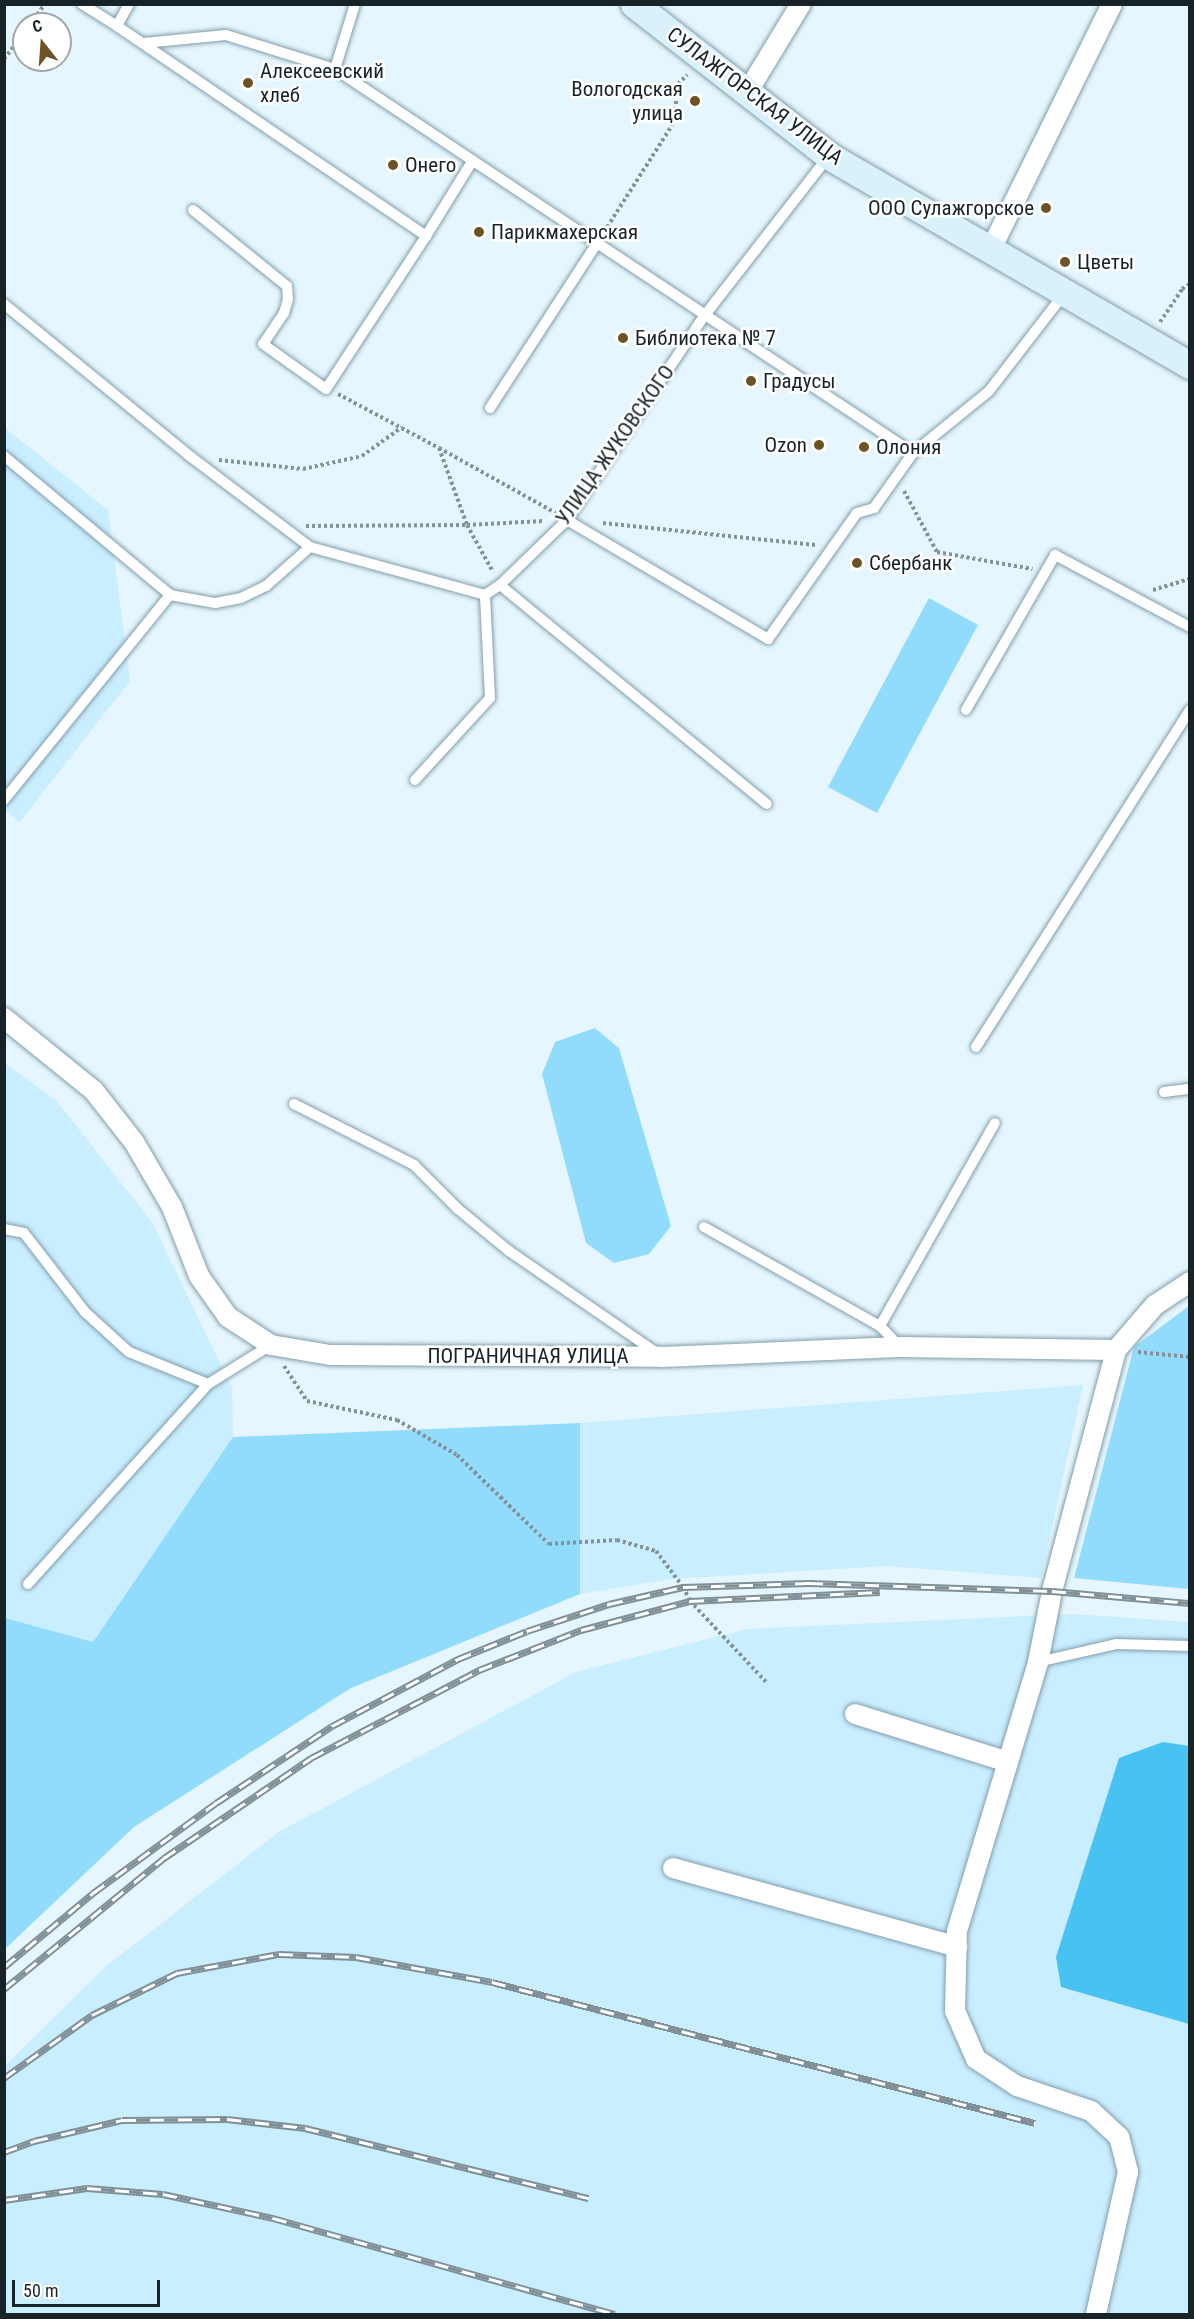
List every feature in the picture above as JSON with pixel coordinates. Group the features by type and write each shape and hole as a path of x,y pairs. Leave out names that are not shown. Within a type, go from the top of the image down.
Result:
{"main road":[{"name":"СУЛАЖГОРСКАЯ УЛИЦА","path":"634,4 829,156 1190,365"}],"street":[{"path":"748,91 801,4"},
{"path":"990,251 1112,4"},
{"name":"ПОГРАНИЧНАЯ УЛИЦА","path":"4,1018 94,1091 140,1152 172,1207 199,1276 228,1317 271,1345 330,1355 662,1357 899,1347 1116,1350"},
{"path":"1096,2314 1128,2172 1119,2137 1091,2111 1017,2086 976,2059 955,2011 957,1931 1038,1662 1052,1592 1116,1350 1155,1305 1190,1282"},
{"path":"855,1714 1008,1761"},
{"path":"673,1868 957,1947"}],"lane":[{"path":"82,4 426,236"},
{"path":"117,26 129,4"},
{"path":"335,69 355,4"},
{"path":"144,44 226,35 335,69 913,453"},
{"name":"УЛИЦА ЖУКОВСКОГО","path":"485,595 500,585 567,519 705,315 829,156"},
{"path":"193,210 287,286 288,299 284,313 263,344 326,388 473,160"},
{"path":"490,408 597,243"},
{"path":"567,519 768,639 857,513 874,508 913,453 989,391 1064,294"},
{"path":"4,304 191,457 310,547 485,595 490,699 415,780"},
{"path":"4,456 170,595 215,603 241,598 266,586 310,547"},
{"path":"966,711 1055,555 1190,627"},
{"path":"500,585 767,804"},
{"path":"4,800 170,595"},
{"path":"976,1047 1190,710"},
{"path":"1164,1092 1190,1089"},
{"path":"294,1104 414,1165 458,1209 509,1251 662,1357"},
{"path":"880,1326 995,1123"},
{"path":"704,1227 880,1326 899,1347"},
{"path":"4,1229 24,1233 85,1311 129,1352 208,1384"},
{"path":"28,1584 208,1384 271,1345"},
{"path":"1038,1662 1116,1644 1190,1646"}],"path":[{"path":"597,243 674,122 678,84 704,57"},
{"path":"1147,340 1182,289 1190,284"},
{"path":"326,388 402,427 567,519"},
{"path":"191,457 303,469 362,456 402,427"},
{"path":"439,448 467,525 500,585"},
{"path":"897,478 938,552 1045,571"},
{"path":"1132,596 1190,579"},
{"path":"271,1345 307,1401 397,1420 407,1425 457,1455 549,1544 617,1540 656,1551 683,1587 690,1601 767,1683"},
{"path":"1116,1350 1190,1357"}],"shaded area":[{"path":"4,427 108,510 130,681 19,823 4,809"},
{"path":"929,598 978,625 877,813 828,787"},
{"path":"595,1028 619,1048 671,1226 649,1254 614,1263 586,1243 542,1074 555,1042"},
{"path":"4,1063 56,1100 152,1222 232,1388 233,1437 93,1642 5,1618"},
{"path":"1189,1306 1189,1589 1074,1578 1134,1347"},
{"path":"1083,1385 1041,1578 887,1566 671,1579 580,1594 580,1423"},
{"path":"580,1423 580,1594 351,1688 134,1827 5,1949 5,1618 93,1642 233,1437"},
{"path":"1073,1614 1189,1622 1189,2314 5,2314 5,2066 104,1968 279,1832 576,1672 747,1629"},
{"path":"1163,1742 1189,1746 1189,2024 1061,1987 1056,1957 1119,1758"}],"railway":[{"path":"4,1967 93,1893 216,1803 332,1726 458,1659 527,1631 609,1604 683,1587 809,1583 1052,1591 1190,1603"},
{"path":"4,1989 164,1858 311,1758 479,1670 581,1630 690,1601 880,1592"},
{"path":"4,2078 92,2015 177,1973 279,1954 356,1957 492,1982 1035,2123"},
{"path":"4,2152 34,2141 122,2120 227,2119 305,2128 588,2198"},
{"path":"4,2200 87,2188 163,2194 273,2218 615,2314"}],"place":[{"name":"Алексеевский хлеб","path":"248,83"},
{"name":"Вологодская улица","path":"695,101"},
{"name":"Онего","path":"393,165"},
{"name":"ООО Сулажгорское","path":"1046,208"},
{"name":"Парикмахерская","path":"479,232"},
{"name":"Цветы","path":"1065,262"},
{"name":"Библиотека № 7","path":"623,338"},
{"name":"Градусы","path":"751,381"},
{"name":"Ozon","path":"819,445"},
{"name":"Олония","path":"864,447"},
{"name":"Сбербанк","path":"857,563"}]}
